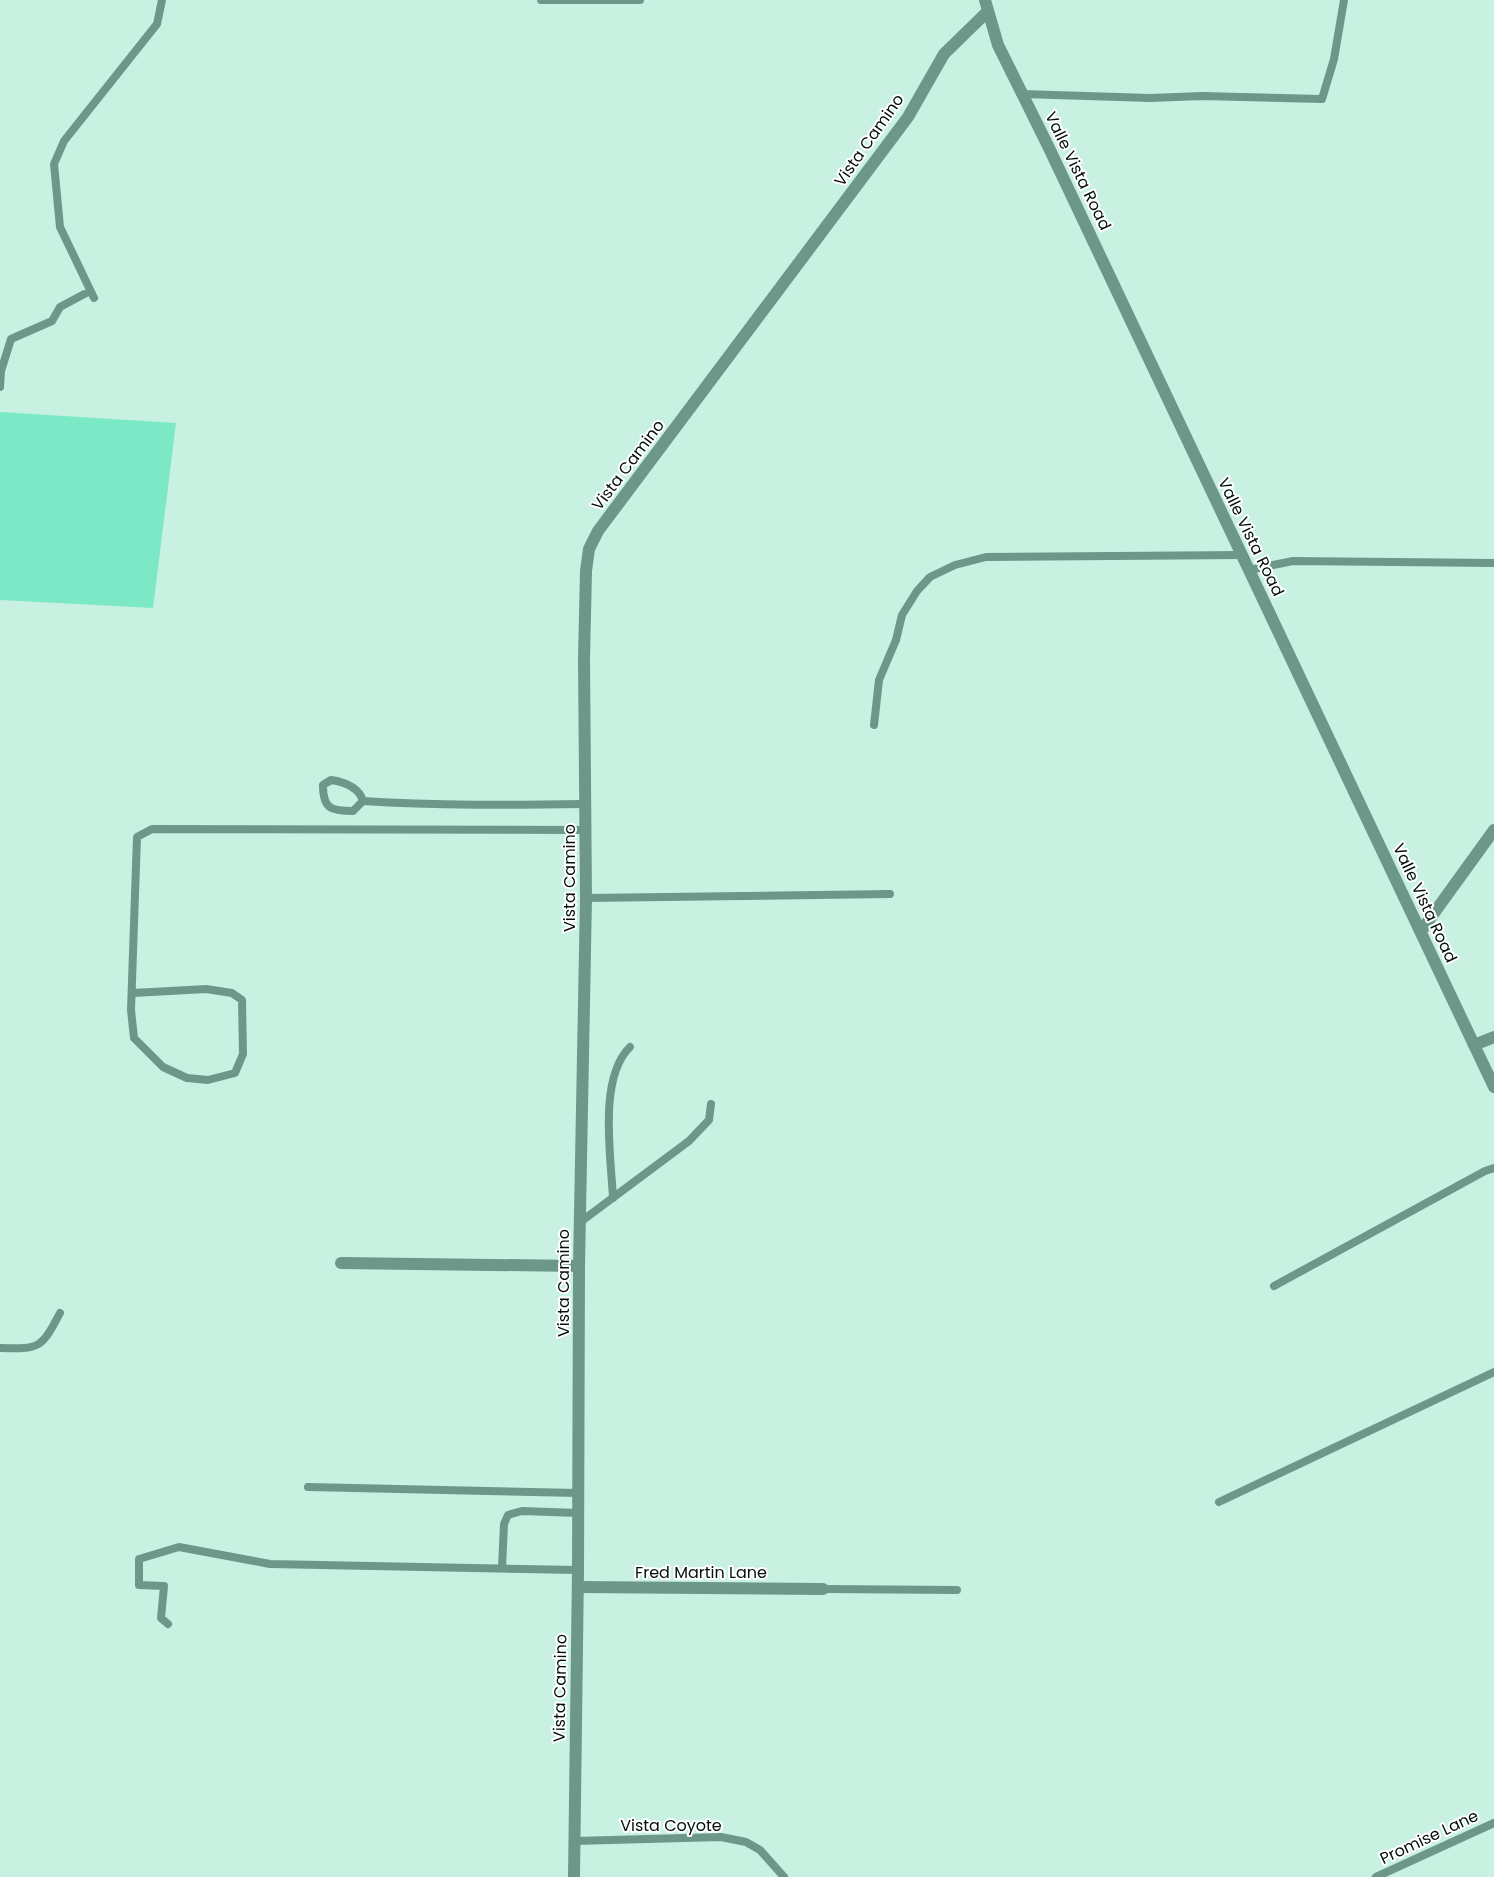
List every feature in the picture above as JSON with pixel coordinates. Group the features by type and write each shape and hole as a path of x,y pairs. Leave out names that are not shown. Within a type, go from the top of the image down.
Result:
{"street":[{"name":"Valle Vista Road","path":"986,6 998,45 1053,156 1494,1087"},
{"name":"Vista Camino","path":"574,1877 578,1587 578,1266 586,898 584,659 586,571 589,549 598,532 908,117 944,54 986,6"},
{"path":"1421,931 1494,830"},
{"path":"1474,1045 1494,1037"},
{"path":"342,1263 578,1266"},
{"name":"Fred Martin Lane","path":"578,1587 823,1589"}],"lane":[{"path":"0,387 1,371 11,339 52,321 60,307 92,294 60,227 54,164 64,141 157,24 162,0"},
{"path":"541,0 640,0"},
{"path":"1022,94 1150,98 1202,96 1322,99 1334,59 1344,0"},
{"path":"874,725 879,680 896,640 902,615 917,591 930,577 955,564 986,557 1242,555"},
{"path":"1249,570 1293,561 1494,563"},
{"path":"363,801 362,796 354,788 342,782 331,780 324,785 323,798 330,807 338,811 353,811 363,801 473,805 586,804"},
{"path":"133,993 206,989 232,994 242,1000 243,1054 236,1073 208,1080 187,1078 163,1067 134,1038 131,1010 137,837 152,829 585,830"},
{"path":"586,898 890,894"},
{"path":"613,1198 609,1102 614,1073 630,1047"},
{"path":"579,1223 689,1141 709,1120 711,1104"},
{"path":"1274,1286 1485,1171 1494,1168"},
{"path":"0,1348 31,1348 47,1338 60,1313"},
{"path":"1218,1502 1494,1372"},
{"path":"308,1487 578,1493"},
{"path":"502,1568 504,1524 508,1515 522,1511 578,1513"},
{"path":"168,1624 161,1618 164,1586 138,1585 139,1559 179,1547 270,1564 578,1570"},
{"path":"823,1589 957,1590"},
{"name":"Promise Lane","path":"1376,1877 1494,1823"},
{"name":"Vista Coyote","path":"574,1841 721,1837 746,1842 760,1850 784,1877"}],"green space":[{"path":"0,412 176,423 153,608 0,600"}]}
